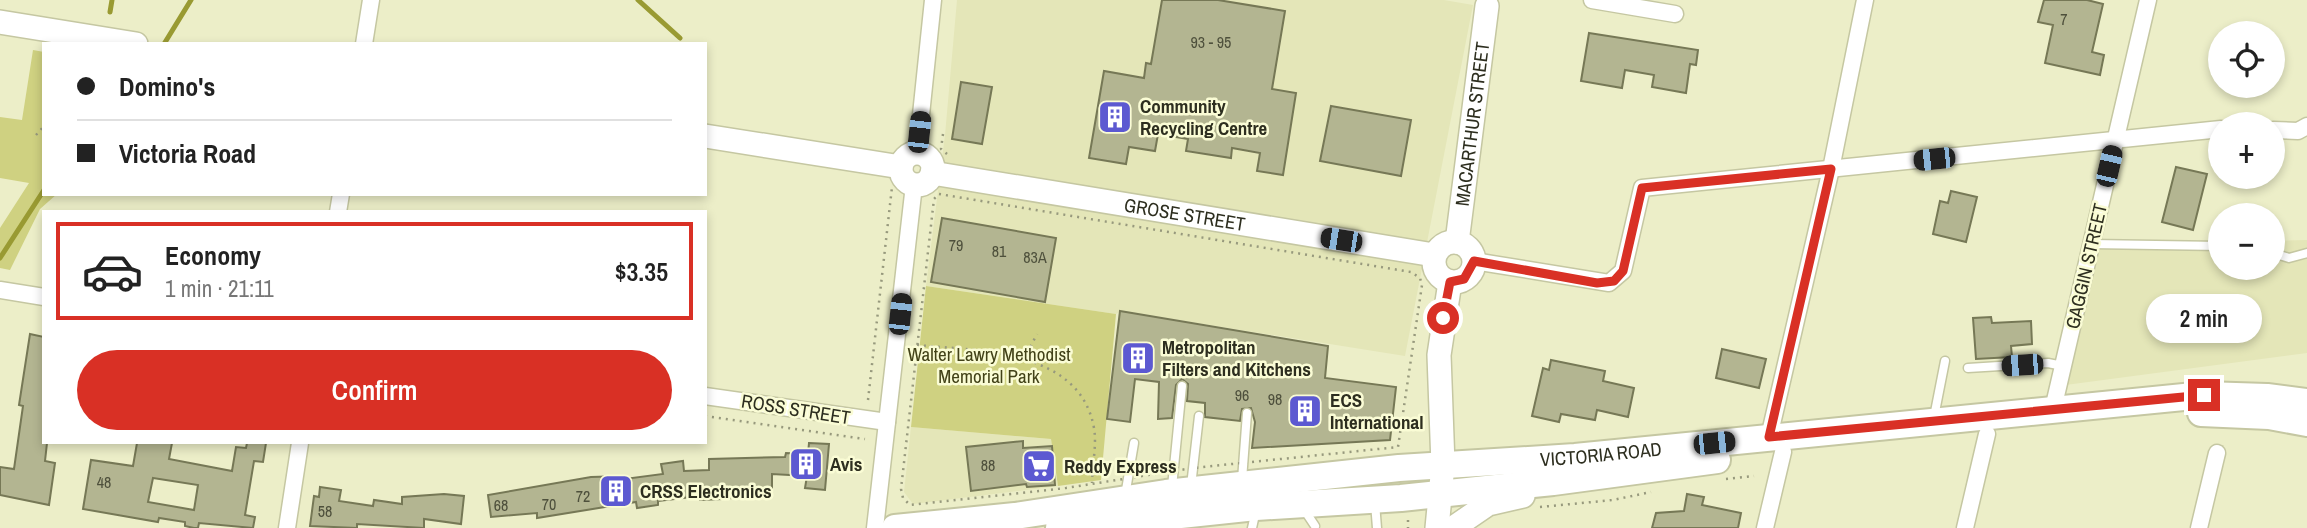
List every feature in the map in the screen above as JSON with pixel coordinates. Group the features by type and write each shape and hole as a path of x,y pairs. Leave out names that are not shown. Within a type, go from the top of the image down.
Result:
{"main road":[{"path":"2194,393 2307,386"},
{"name":"VICTORIA ROAD","path":"1059,528 1307,515 1375,500 1711,460 1776,445 1933,422 2194,393 2307,402"},
{"name":"VICTORIA ROAD","path":"895,528 1015,516 1181,491 1443,465 1987,434 2221,412 2307,423"}],"street":[{"path":"364,42 371,0"},
{"path":"876,528 933,0"},
{"path":"1592,0 1675,13"},
{"path":"1765,528 1776,445 1865,0"},
{"name":"GAGGIN STREET","path":"2053,410 2148,0"},
{"name":"MACARTHUR STREET","path":"1457,242 1490,2"},
{"path":"0,22 124,42"},
{"path":"2285,130 2298,131 2307,126"},
{"path":"1474,261 1609,283 1623,271 1642,188 2208,130"},
{"name":"GROSE STREET","path":"707,136 916,176 1434,255"},
{"path":"1457,242 1469,248 1474,261 1464,279 1450,282 1438,275 1433,262 1434,255 1443,244 1457,242"},
{"path":"1437,528 1443,465 1439,355 1450,282"},
{"path":"0,290 42,297"},
{"name":"ROSS STREET","path":"707,396 887,422"},
{"path":"1965,528 1987,434"},
{"path":"287,528 300,444"},
{"path":"2199,528 2217,453"},
{"path":"1453,528 1475,512 1502,499 1624,484 1711,460"}],"lane":[{"path":"2090,244 2208,246"},
{"path":"2285,257 2307,253"},
{"path":"1933,422 1945,362"},
{"path":"1968,368 2048,363 2063,366"},
{"path":"1181,491 1182,386"},
{"path":"1241,485 1247,413"},
{"path":"1181,491 1199,416"},
{"path":"1125,499 1134,443"},
{"path":"1375,500 1377,527"}],"path":[{"path":"36,135 42,128"},
{"path":"943,134 941,149 950,155"},
{"path":"910,505 902,498 901,489 934,199 916,176"},
{"path":"868,400 916,176"},
{"path":"1398,447 1422,285 1420,278 1410,272"},
{"path":"1023,360 1037,334"},
{"path":"918,345 1040,363 1062,376 1085,405 1094,429 1091,484"},
{"path":"707,416 864,439"},
{"path":"1408,520 1408,528"}],"shaded area":[{"path":"957,0 1444,0 1473,5 1405,356 1121,311 1116,314 926,286 945,135"},
{"path":"2307,240 2307,353 2058,386 2090,244 2208,242 2208,280 2285,280 2285,241"},
{"path":"911,427 1051,439 1058,486 913,504 904,492"}],"green space":[{"path":"33,50 42,52 42,196 55,196 40,209 10,270 0,268 0,228 29,183 0,178 0,117 22,120"},
{"name":"Walter Lawry Methodist Memorial Park","path":"926,286 1116,314 1101,480 1058,486 1051,439 911,427"}],"building":[{"path":"1162,0 1218,0 1285,11 1272,89 1296,93 1283,175 1257,171 1260,153 1232,148 1231,158 1186,151 1188,139 1158,134 1155,151 1129,147 1126,164 1089,158 1104,71 1144,78 1146,63 1151,64"},
{"path":"2044,0 2087,0 2103,4 2092,52 2104,55 2100,75 2045,63 2053,25 2038,22"},
{"path":"1589,33 1698,50 1696,65 1690,64 1686,93 1652,87 1654,75 1625,70 1622,88 1581,81"},
{"path":"961,82 992,87 982,144 952,139"},
{"path":"1331,106 1411,120 1401,176 1320,161"},
{"path":"2176,167 2207,174 2193,230 2162,222"},
{"path":"1951,191 1977,197 1966,242 1933,234 1940,201 1948,203"},
{"path":"942,218 1056,238 1045,302 931,282"},
{"path":"1120,311 1328,346 1325,378 1396,387 1390,440 1252,448 1255,422 1251,408 1242,409 1240,421 1205,417 1205,403 1187,401 1188,384 1182,379 1176,385 1172,418 1158,419 1159,382 1135,379 1130,422 1107,419"},
{"path":"1991,317 1992,323 2031,321 2032,344 2011,346 2012,357 1976,359 1973,318"},
{"path":"30,334 42,337 42,444 47,444 45,461 55,463 49,505 0,495 0,467 14,469 23,406 19,405"},
{"path":"1722,349 1766,359 1759,388 1716,378"},
{"path":"1551,360 1605,371 1603,381 1634,388 1628,417 1597,410 1595,420 1561,414 1559,422 1532,416 1543,368 1549,370"},
{"path":"1023,441 1023,448 1052,446 1055,485 1027,487 1026,484 971,491 966,447"},
{"path":"809,443 829,444 825,490 805,488 807,476 772,474 772,494 700,500 700,496 658,501 658,505 637,508 636,502 537,518 537,513 491,517 488,495 591,477 624,476 625,479 663,474 661,464 683,461 684,471 709,470 709,459 785,457 786,453 808,454"},
{"path":"137,444 172,444 169,459 232,471 236,447 266,444 263,462 254,461 245,515 255,517 253,528 199,523 198,528 194,528 185,526 185,522 159,518 158,522 83,509 91,460 133,466","holes":["153,478 198,485 194,510 148,502"]},
{"path":"320,487 341,490 339,501 373,506 374,500 402,504 402,497 444,494 464,496 461,524 424,519 424,528 357,524 357,528 310,526 314,496 319,497"},
{"path":"1687,494 1704,497 1702,505 1741,513 1738,528 1652,528 1656,513 1684,511"}],"waterway":[{"path":"110,12 112,0"},
{"path":"165,42 191,0"},
{"path":"638,0 680,38"},
{"path":"0,258 42,193"}],"place":[{"name":"Community Recycling Centre","path":"1115,117"},
{"name":"Metropolitan Filters and Kitchens","path":"1138,358"},
{"name":"ECS International","path":"1305,411"},
{"name":"Avis","path":"806,464"},
{"name":"Reddy Express","path":"1039,466"},
{"name":"CRSS Electronics","path":"616,491"}],"route":[{"path":"1443,318 1450,282 1458,282 1470,274 1474,261 1597,283 1614,281 1623,271 1642,188 1831,169 1769,437 2204,395"}]}
